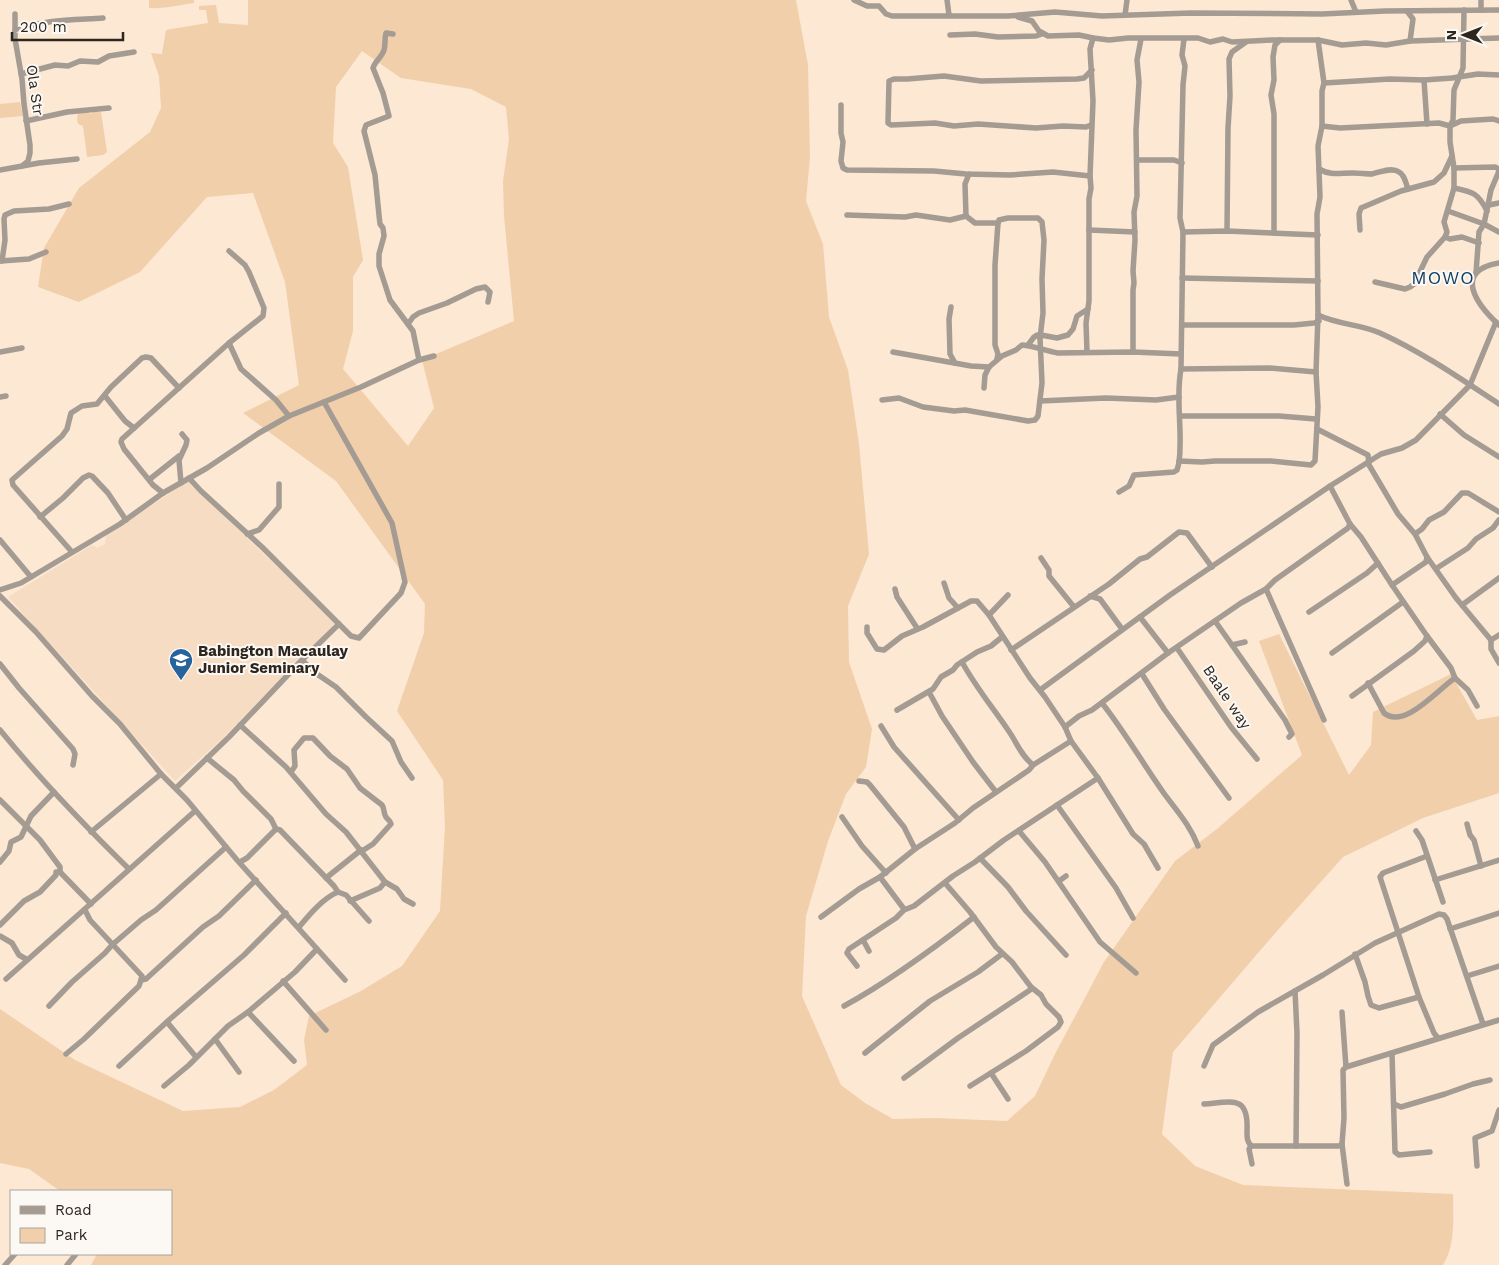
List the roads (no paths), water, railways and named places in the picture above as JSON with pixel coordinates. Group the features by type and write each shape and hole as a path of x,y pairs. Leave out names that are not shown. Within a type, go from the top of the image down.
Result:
{"street":[{"path":"854,0 867,6 879,6 889,15 1026,17 1055,12 1102,16 1499,10"},
{"path":"947,0 949,15"},
{"path":"1125,15 1127,0"},
{"path":"1351,0 1356,12"},
{"path":"1481,0 1481,10"},
{"path":"1374,282 1405,289 1410,287 1414,284 1427,257 1445,237 1447,232 1444,222 1454,188 1450,126 1453,120 1454,90 1463,68 1464,10"},
{"path":"1408,11 1413,18 1410,41"},
{"name":"Ola Str","path":"15,14 15,31 30,153 28,161 22,166"},
{"path":"1026,17 1032,21 1042,34"},
{"path":"15,31 39,23 81,18 103,18"},
{"path":"393,34 386,33 384,50 374,62 372,68 383,93 389,116 366,125 364,131 375,175 380,224 384,232 379,254 379,266 390,300 413,331 419,360"},
{"path":"950,35 975,34 998,37 1036,36 1042,34 1056,36 1083,35 1102,39 1198,38 1210,42 1223,39 1232,42 1274,42 1280,40 1342,45 1370,43 1386,45 1410,41 1499,38"},
{"path":"1087,352 1089,199 1091,188 1090,128 1092,70 1090,48 1093,38"},
{"path":"1090,48 1102,39"},
{"path":"1133,352 1136,130 1139,82 1137,60 1141,39"},
{"path":"1119,492 1129,486 1134,475 1169,473 1177,470 1180,461 1181,416 1178,384 1181,370 1182,325 1180,302 1183,232 1180,218 1185,66 1182,54 1184,39"},
{"path":"1227,231 1229,59 1232,52 1246,41"},
{"path":"1274,42 1274,80 1271,95 1274,114 1274,233"},
{"path":"1180,461 1271,461 1314,464 1316,458 1318,406 1316,372 1318,318 1317,214 1320,197 1318,146 1322,126 1322,91 1324,83 1321,69 1320,43"},
{"path":"21,74 55,65 68,66 80,61 98,62 109,56 134,52"},
{"path":"1090,128 1064,126 1036,128 978,124 954,126 935,123 891,126 888,123 888,84 894,78 948,76 981,81 1084,78 1092,70"},
{"path":"1324,83 1390,79 1424,80 1478,74 1499,75"},
{"path":"1084,78 1092,86"},
{"path":"1424,80 1427,124"},
{"path":"841,105 841,133 843,142 841,161 845,170 934,171 1010,175 1053,172 1090,176"},
{"path":"26,121 67,112 109,108"},
{"path":"1322,126 1340,128 1379,124 1396,126 1439,123 1450,126 1461,121 1493,119 1499,121"},
{"path":"1360,230 1358,214 1361,208 1440,178 1452,156"},
{"path":"0,170 77,159"},
{"path":"1137,160 1174,160 1182,163"},
{"path":"1040,690 1122,629 1330,486 1381,454 1409,445 1470,385 1497,323 1484,311 1474,294 1472,280 1476,273 1479,232 1484,224 1491,190 1499,170 1494,167 1454,168"},
{"path":"1319,169 1339,175 1397,171 1403,176 1408,189"},
{"path":"1318,176 1325,172"},
{"path":"882,400 899,398 923,407 965,410 1032,421 1038,416 1044,306 1042,279 1044,240 1042,222 1038,218 1008,218 999,220 998,223 975,224 966,216 965,184 969,174"},
{"path":"1454,188 1474,193 1488,208"},
{"path":"1488,208 1499,203"},
{"path":"46,252 29,259 1,261 5,250 4,219 6,215 14,211 49,209 70,204"},
{"path":"1448,211 1484,224 1499,232"},
{"path":"847,215 901,217 916,215 950,220 966,216"},
{"path":"998,223 995,345 999,357"},
{"path":"1089,230 1135,232"},
{"path":"1183,232 1227,231 1318,234"},
{"path":"1445,237 1450,239 1462,238 1479,243"},
{"path":"163,493 153,485 122,445 122,438 229,343 263,316 264,312 245,265 229,251"},
{"path":"1476,273 1490,264 1499,263"},
{"path":"1182,278 1318,281"},
{"path":"408,324 419,313 481,288 485,288 490,292 488,302"},
{"path":"951,307 949,319 950,354 955,363"},
{"path":"1028,345 1034,336 1037,335 1057,338 1068,335 1073,329 1077,316 1088,309"},
{"path":"1182,325 1314,324 1318,318"},
{"path":"1318,318 1360,327 1381,334 1421,355 1499,404"},
{"path":"229,343 241,369 256,380 264,391 276,400 289,416"},
{"path":"984,388 985,375 990,367 999,357 1016,350 1020,345 1028,345 1042,348 1046,352 1058,353 1087,352 1103,354 1133,352 1181,354"},
{"path":"0,352 22,348"},
{"path":"893,352 990,367"},
{"path":"0,590 31,577 126,520 163,493 289,416 419,360 434,356"},
{"path":"72,552 13,485 12,480 62,436 67,429 71,413 82,406 97,404 111,387 142,358 151,358 179,388"},
{"path":"1181,370 1269,368 1316,372"},
{"path":"105,396 125,421 134,428"},
{"path":"1040,401 1106,398 1156,400 1179,397"},
{"path":"189,478 262,547 351,636 355,638 363,636 401,593 405,582 392,523 324,402"},
{"path":"1440,414 1464,435 1499,456"},
{"path":"1181,416 1279,416 1316,419"},
{"path":"1317,429 1368,455 1369,465 1398,514 1415,534 1427,560 1435,566 1462,605 1491,640 1491,649 1499,663"},
{"path":"181,483 179,460 187,440 182,434"},
{"path":"150,479 181,455"},
{"path":"40,517 63,498 82,478 89,475 108,494 126,520"},
{"path":"247,534 259,530 279,507 279,484"},
{"path":"153,485 155,499"},
{"path":"1330,486 1350,527 1361,537 1403,602 1451,668 1455,678 1468,690 1477,706"},
{"path":"1415,534 1429,520 1444,512 1462,493 1468,493 1499,512"},
{"path":"1435,566 1468,548 1476,539 1493,528 1499,520"},
{"path":"1065,727 1102,703 1241,603 1266,589 1275,580 1350,527"},
{"path":"1011,650 1099,590 1178,532 1186,533 1212,567"},
{"path":"0,540 31,577"},
{"path":"1041,558 1049,570 1049,576 1074,607"},
{"path":"1392,585 1427,560"},
{"path":"1309,612 1361,578 1378,563"},
{"path":"1462,605 1499,578"},
{"path":"944,583 949,598 958,608"},
{"path":"895,588 897,597 917,628"},
{"path":"1266,589 1324,720"},
{"path":"1099,590 1100,599 1122,629"},
{"path":"989,615 1008,595"},
{"path":"0,596 36,632 92,696 120,724 161,774 176,788 345,980"},
{"path":"1090,596 1100,599"},
{"path":"867,627 868,636 877,649 881,650 917,628 976,600 982,605 1002,637 1040,690 1065,727 1071,741 1098,778 1133,834 1144,844 1158,868"},
{"path":"1332,653 1403,602"},
{"path":"1140,617 1168,654"},
{"path":"1215,621 1285,720 1292,734 1288,738"},
{"path":"176,788 240,726 339,624"},
{"path":"1491,640 1499,635"},
{"path":"1352,696 1414,651 1425,641 1427,636"},
{"path":"897,710 928,692 935,687 941,677 1002,637"},
{"path":"1232,645 1246,642"},
{"name":"Baale way","path":"1177,648 1231,727 1257,760"},
{"path":"302,660 314,672 336,687 392,741 401,762 412,778"},
{"path":"962,662 973,681 1010,732 1020,752 1033,766"},
{"path":"0,664 73,749 75,754 73,764"},
{"path":"1142,674 1229,798"},
{"path":"1368,683 1384,713 1388,716 1402,716 1416,710 1455,678"},
{"path":"928,692 942,716 996,792"},
{"path":"1102,703 1184,819 1198,846"},
{"path":"240,726 291,772 326,814 346,832 385,882 396,889 404,899 413,904"},
{"path":"881,726 898,751 959,820"},
{"path":"0,730 54,792 128,869"},
{"path":"291,772 294,766 294,750 304,738 313,738 319,742 330,756 347,769 360,788 382,805 386,817 390,820 391,824 372,844 326,878"},
{"path":"821,917 860,888 886,873 914,849 959,820 996,792 1071,741"},
{"path":"207,758 234,780 243,792 271,819 276,829 280,830 338,892 346,895 369,921"},
{"path":"91,832 161,774"},
{"path":"857,966 850,959 847,951 896,918 904,909 914,906 1004,840 1098,778"},
{"path":"859,781 867,782 870,785 904,827 914,849"},
{"path":"0,862 9,851 11,842 21,837 36,809 54,792"},
{"path":"0,800 40,840 60,867 60,872 91,904"},
{"path":"1057,805 1116,888 1134,918"},
{"path":"6,979 26,959 85,910 128,869 195,811"},
{"path":"842,817 855,837 886,873"},
{"path":"1467,824 1482,866"},
{"path":"240,862 247,858 276,829"},
{"path":"1019,830 1059,881 1100,942 1136,973"},
{"path":"1416,831 1422,840 1442,902"},
{"path":"49,1006 112,945 141,920 156,910 226,846"},
{"path":"1426,856 1383,873 1380,877 1419,997 1434,1033 1438,1038"},
{"path":"980,858 1008,887 1066,954"},
{"path":"1435,880 1499,860"},
{"path":"0,926 24,902 40,892 56,875 56,872 60,872"},
{"path":"1059,881 1066,876"},
{"path":"880,877 904,909"},
{"path":"141,980 146,979 203,927 219,916 256,880"},
{"path":"350,901 380,888 385,882"},
{"path":"945,883 1002,954 1012,962 1031,988 1041,995 1046,1004 1061,1019 1061,1024 1026,1051 970,1086"},
{"path":"298,927 333,894 338,892"},
{"path":"66,1054 98,1026 138,986 142,976 112,945 87,916 85,910"},
{"path":"1450,929 1499,913"},
{"path":"119,1066 244,955 286,914"},
{"path":"1204,1066 1213,1045 1258,1012 1355,954 1397,932 1442,914 1447,919 1483,1024"},
{"path":"844,1006 940,944 974,917"},
{"path":"0,936 12,943 19,954 26,959"},
{"path":"863,940 869,950"},
{"path":"164,1086 238,1018 248,1012 317,950"},
{"path":"865,1053 930,1001 978,972 1002,954"},
{"path":"1355,954 1366,982 1371,1005 1379,1008 1419,997"},
{"path":"1467,976 1499,966"},
{"path":"283,981 326,1030"},
{"path":"904,1078 1031,988"},
{"path":"1295,991 1297,1033 1296,1146"},
{"path":"248,1012 294,1061"},
{"path":"1342,1012 1346,1067 1343,1070 1344,1126 1342,1144 1347,1184"},
{"path":"1346,1067 1499,1020"},
{"path":"167,1022 196,1057"},
{"path":"215,1039 240,1072"},
{"path":"1392,1054 1394,1152 1399,1156 1430,1152"},
{"path":"991,1073 1008,1099"},
{"path":"1394,1104 1399,1107 1406,1106 1490,1080"},
{"path":"1204,1104 1236,1102 1243,1106 1246,1112 1247,1140 1251,1146 1249,1148 1252,1164"},
{"path":"1476,1166 1475,1138 1492,1131 1499,1110"},
{"path":"1251,1146 1339,1146 1342,1144"},
{"path":"5,1265 14,1255"},
{"path":"67,1265 75,1255"}],"place":[{"name":"Babington Macaulay Junior Seminary","path":"181,681"}],"district":[{"name":"MOWO","path":"1443,277"}]}
